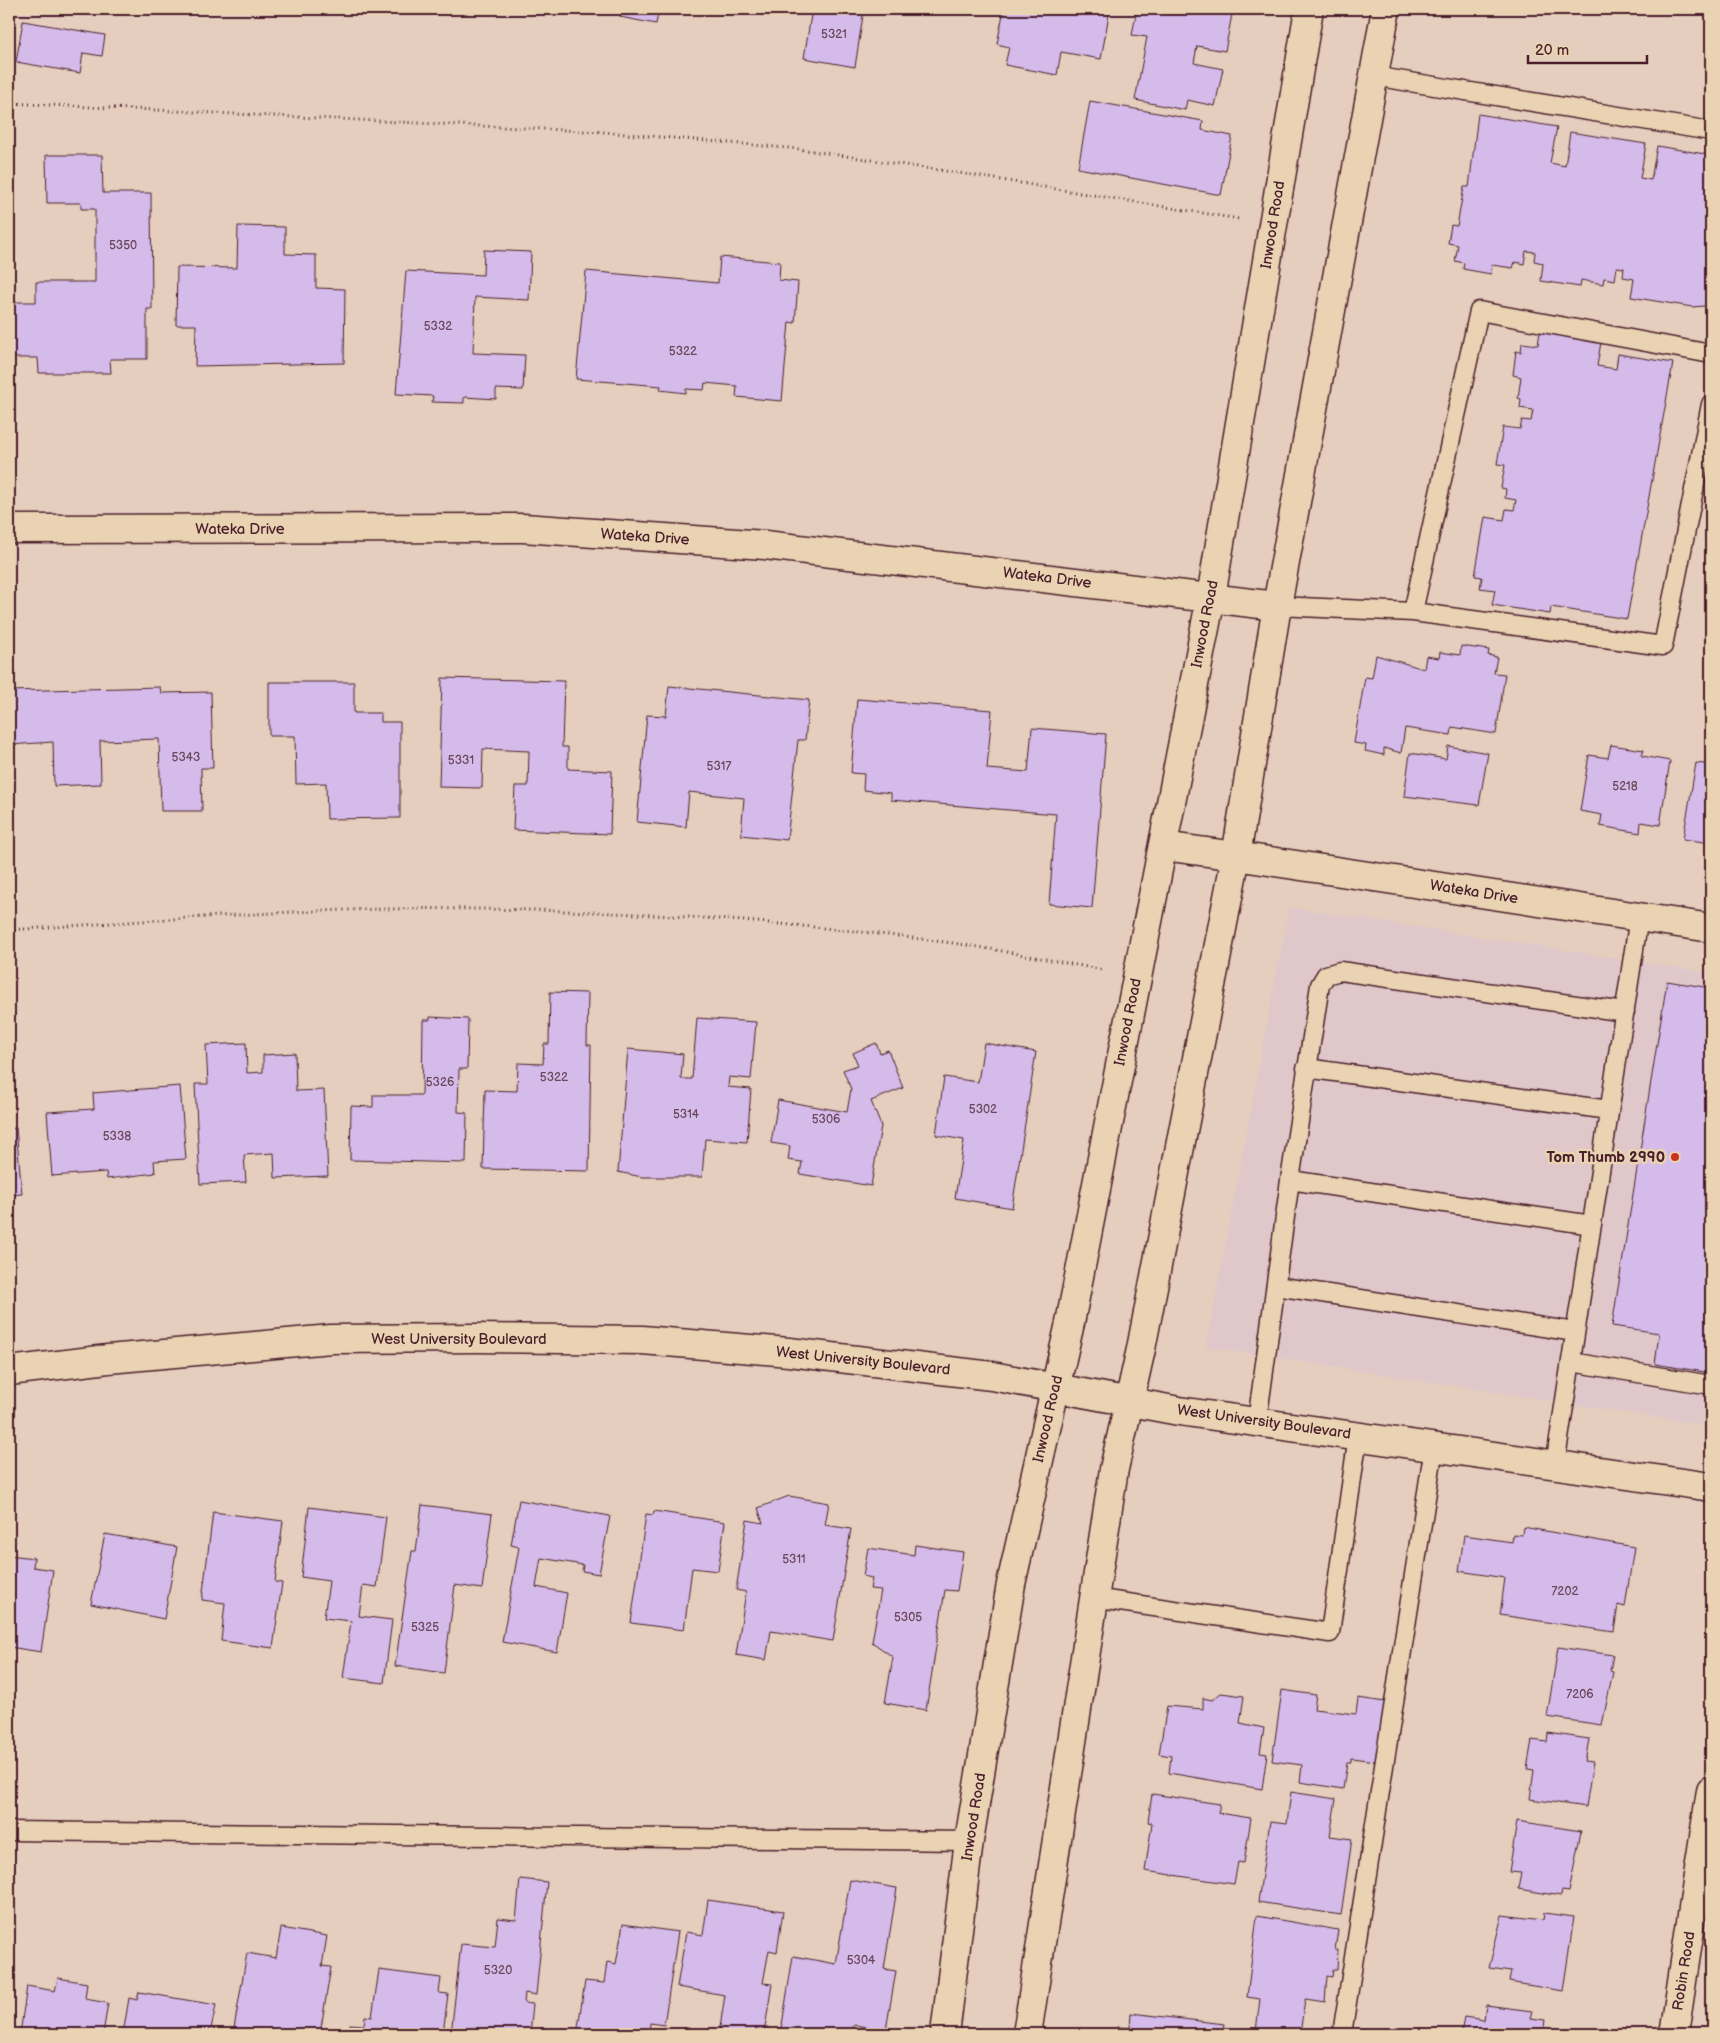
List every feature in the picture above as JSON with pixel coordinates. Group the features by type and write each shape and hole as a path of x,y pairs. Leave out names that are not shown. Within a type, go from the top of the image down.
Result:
{"main road":[{"name":"Inwood Road","path":"945,2034 969,1840 1011,1584 1054,1386 1070,1323 1211,597 1309,9"},
{"path":"1027,2034 1114,1469 1130,1401 1236,856 1277,606 1386,9"},
{"name":"Wateka Drive","path":"9,529 523,528 765,545 1277,606"},
{"name":"Wateka Drive","path":"1162,846 1711,928"},
{"name":"West University Boulevard","path":"9,1371 108,1359 331,1340 477,1338 642,1340 870,1360 992,1376 1257,1422 1711,1487"},
{"name":"Robin Road","path":"1674,2034 1711,1790"}],"lane":[{"path":"1373,76 1711,132"},
{"path":"1413,612 1479,311 1711,354"},
{"path":"1277,606 1413,612 1663,646 1711,404"},
{"path":"1555,1465 1639,917"},
{"path":"1257,1422 1306,1068 1320,985 1326,975 1340,971 1625,1012"},
{"path":"1306,1068 1609,1110"},
{"path":"1290,1180 1592,1225"},
{"path":"1276,1286 1575,1332"},
{"path":"1570,1362 1711,1385"},
{"path":"1093,1598 1330,1633 1358,1436"},
{"path":"1342,2034 1434,1447"},
{"path":"9,1831 969,1840"}],"path":[{"path":"9,103 604,132 799,149 1244,220"},
{"path":"9,930 346,910 477,908 664,914 797,925 954,944 1107,970"}],"shaded area":[{"path":"1289,907 1711,973 1711,1426 1206,1347"}],"building":[{"path":"622,9 659,9 656,24 620,17"},
{"path":"812,9 864,9 855,67 804,58"},
{"path":"1004,9 1110,9 1101,59 1061,52 1057,75 1005,65 1009,47 997,44"},
{"path":"1137,9 1233,9 1225,51 1197,46 1194,63 1223,69 1215,106 1187,100 1185,110 1135,100 1147,37 1132,35"},
{"path":"23,21 105,35 102,56 83,53 80,73 16,62"},
{"path":"1090,101 1203,121 1202,130 1232,136 1221,195 1078,168"},
{"path":"1478,114 1557,127 1550,163 1565,166 1570,132 1646,144 1640,178 1651,180 1657,146 1711,155 1711,291 1708,291 1705,306 1692,307 1631,297 1634,279 1623,277 1624,268 1617,267 1615,280 1604,278 1603,284 1581,280 1580,287 1541,281 1543,263 1534,261 1535,252 1526,251 1524,264 1515,262 1513,268 1492,265 1491,274 1463,269 1464,263 1455,261 1458,245 1448,243 1451,225 1457,226 1464,187 1469,187"},
{"path":"46,155 102,155 103,193 151,193 152,309 147,309 147,359 110,359 111,373 39,373 38,358 10,358 10,302 36,302 36,282 95,282 95,209 81,209 81,203 47,203"},
{"path":"238,226 285,227 285,254 316,255 316,288 345,289 344,363 195,366 196,325 176,325 177,267 237,268"},
{"path":"484,250 531,252 529,300 475,297 473,353 525,355 523,390 496,389 496,399 464,397 464,403 432,402 433,396 396,394 406,271 483,275"},
{"path":"720,257 780,262 779,280 798,282 795,323 789,322 782,401 736,397 737,386 705,383 704,390 686,389 686,393 660,390 661,386 576,379 586,271 718,283"},
{"path":"1540,332 1601,342 1597,366 1616,369 1618,354 1673,363 1627,619 1551,607 1550,614 1492,605 1495,590 1480,588 1482,577 1475,576 1485,517 1504,520 1506,509 1514,510 1516,500 1505,498 1506,489 1501,488 1505,465 1497,464 1503,427 1520,429 1522,420 1531,421 1533,410 1520,408 1521,399 1518,398 1521,377 1513,375 1516,351 1521,352 1522,343 1538,345"},
{"path":"1461,646 1489,650 1488,655 1497,657 1494,673 1505,674 1496,734 1452,727 1451,735 1405,728 1401,753 1384,748 1384,755 1365,751 1366,745 1354,743 1365,677 1372,678 1376,655 1424,669 1426,656 1439,658 1440,652 1460,655"},
{"path":"442,678 564,681 562,747 568,747 568,769 612,771 610,834 513,830 515,786 528,786 529,751 483,749 482,788 439,787"},
{"path":"269,682 354,682 354,713 381,713 381,722 400,722 400,818 327,819 326,783 296,784 295,736 269,736"},
{"path":"669,686 809,700 805,740 798,740 787,840 741,835 744,798 689,792 686,827 637,822 647,715 666,716"},
{"path":"160,687 161,693 211,692 213,768 201,768 202,811 161,811 159,739 100,741 101,784 54,786 53,742 9,745 9,691"},
{"path":"857,699 992,710 987,769 1028,772 1032,728 1106,734 1092,908 1049,904 1056,814 891,800 891,793 863,790 864,774 851,773"},
{"path":"1611,745 1644,750 1642,756 1670,761 1660,825 1641,822 1640,833 1600,826 1602,815 1580,811 1589,755 1608,758"},
{"path":"1448,746 1488,753 1479,805 1404,796 1410,753 1446,759"},
{"path":"1696,763 1711,765 1711,843 1683,839"},
{"name":"Tom Thumb 2990","path":"1667,981 1711,988 1711,1373 1655,1364 1659,1333 1612,1326"},
{"path":"550,992 588,993 587,1045 591,1045 589,1171 483,1169 485,1090 517,1091 518,1063 543,1064 544,1044 549,1044"},
{"path":"430,1017 468,1019 467,1069 459,1069 458,1112 467,1113 466,1163 350,1160 351,1106 373,1107 373,1095 422,1095 423,1020 430,1020"},
{"path":"697,1018 756,1022 751,1079 729,1077 728,1087 751,1089 747,1142 705,1139 702,1177 642,1177 618,1172 628,1049 683,1054 681,1079 692,1079"},
{"path":"246,1043 247,1073 263,1072 263,1055 295,1053 296,1091 324,1090 328,1176 275,1178 274,1153 244,1155 246,1182 200,1184 195,1084 208,1084 206,1045"},
{"path":"876,1043 880,1053 888,1050 903,1088 871,1101 881,1126 871,1186 800,1174 802,1162 788,1160 790,1146 771,1143 778,1100 847,1112 851,1089 843,1070 858,1065 853,1053"},
{"path":"984,1043 1036,1052 1012,1208 955,1198 964,1140 936,1135 944,1077 978,1082"},
{"path":"180,1086 186,1159 154,1161 155,1173 107,1179 106,1172 52,1176 47,1112 94,1109 93,1093"},
{"path":"16,1128 22,1194 9,1195 9,1129"},
{"path":"789,1496 829,1503 825,1525 851,1529 833,1641 771,1631 766,1660 736,1655 746,1592 736,1590 747,1520 763,1523 758,1508"},
{"path":"519,1500 610,1516 599,1574 582,1571 583,1565 541,1558 536,1587 567,1593 557,1652 502,1642 519,1547 511,1545"},
{"path":"422,1505 492,1514 482,1589 455,1585 444,1673 395,1666 412,1551 416,1551"},
{"path":"309,1507 386,1517 377,1587 363,1585 359,1616 392,1620 384,1683 343,1678 351,1621 324,1618 329,1581 301,1577"},
{"path":"654,1511 725,1522 718,1571 692,1568 684,1630 631,1623 646,1514 653,1515"},
{"path":"213,1512 283,1521 275,1582 282,1583 273,1648 221,1641 225,1603 202,1600"},
{"path":"1523,1527 1634,1547 1625,1607 1618,1605 1614,1632 1500,1615 1505,1578 1459,1571 1464,1535 1512,1542 1513,1534 1522,1535"},
{"path":"105,1534 177,1547 164,1619 91,1604"},
{"path":"915,1545 963,1552 957,1591 945,1590 926,1710 885,1703 893,1657 872,1642 881,1590 870,1589 872,1578 863,1576 868,1548 914,1555"},
{"path":"9,1555 34,1558 33,1567 53,1570 41,1652 9,1647"},
{"path":"1558,1647 1613,1655 1610,1671 1613,1672 1602,1725 1547,1717"},
{"path":"1282,1690 1316,1695 1314,1709 1356,1714 1358,1698 1385,1702 1376,1761 1351,1758 1351,1762 1347,1762 1343,1789 1300,1782 1302,1765 1272,1761"},
{"path":"1221,1693 1244,1696 1240,1723 1264,1728 1260,1753 1267,1754 1262,1789 1169,1773 1171,1756 1159,1754 1167,1706 1203,1709 1203,1698 1212,1700"},
{"path":"1548,1733 1589,1739 1585,1761 1593,1762 1586,1807 1530,1799 1534,1770 1527,1769 1532,1740 1547,1742"},
{"path":"1291,1792 1336,1799 1330,1836 1352,1839 1341,1915 1258,1902 1270,1821 1287,1823"},
{"path":"1152,1794 1220,1804 1218,1813 1251,1818 1244,1863 1238,1862 1234,1884 1145,1871 1152,1823 1148,1822"},
{"path":"1517,1821 1581,1831 1569,1892 1562,1891 1561,1896 1518,1889 1521,1873 1509,1872"},
{"path":"520,1879 547,1882 536,1995 525,1993 524,2003 533,2004 530,2034 451,2034 461,1944 495,1947 498,1918 516,1920"},
{"path":"850,1880 897,1888 884,1969 896,1971 886,2030 854,2025 852,2034 828,2032 828,2034 799,2034 781,2031 793,1956 836,1964"},
{"path":"708,1900 783,1911 777,1952 769,1950 763,1983 772,1984 764,2034 719,2034 725,1995 677,1987 686,1932 703,1935"},
{"path":"1544,1913 1574,1917 1563,1991 1509,1982 1511,1971 1489,1968 1502,1915 1543,1920"},
{"path":"1257,1916 1338,1930 1335,1950 1338,1950 1337,1970 1333,1970 1332,1977 1327,1976 1325,2002 1305,1999 1300,2034 1256,2031 1260,1999 1247,1997"},
{"path":"623,1924 678,1932 664,2025 650,2023 649,2034 577,2034 585,1981 604,1983 607,1962 616,1964"},
{"path":"281,1928 327,1936 322,1966 331,1967 320,2034 233,2034 247,1953 276,1958"},
{"path":"379,1970 441,1978 439,1993 448,1994 443,2034 431,2032 431,2034 349,2034 350,2024 364,2025 365,2016 372,2017"},
{"path":"58,1978 87,1983 85,1999 108,2003 103,2034 20,2034 27,1986 55,1991"},
{"path":"139,1992 216,2005 210,2034 123,2034 129,1998 137,2000"},
{"path":"1486,2005 1532,2011 1530,2018 1546,2020 1544,2034 1461,2034 1464,2017 1484,2020"},
{"path":"1131,2013 1225,2024 1223,2034 1116,2034 1118,2027 1130,2028"}],"place":[{"name":"Tom Thumb 2990","path":"1675,1157"}]}
